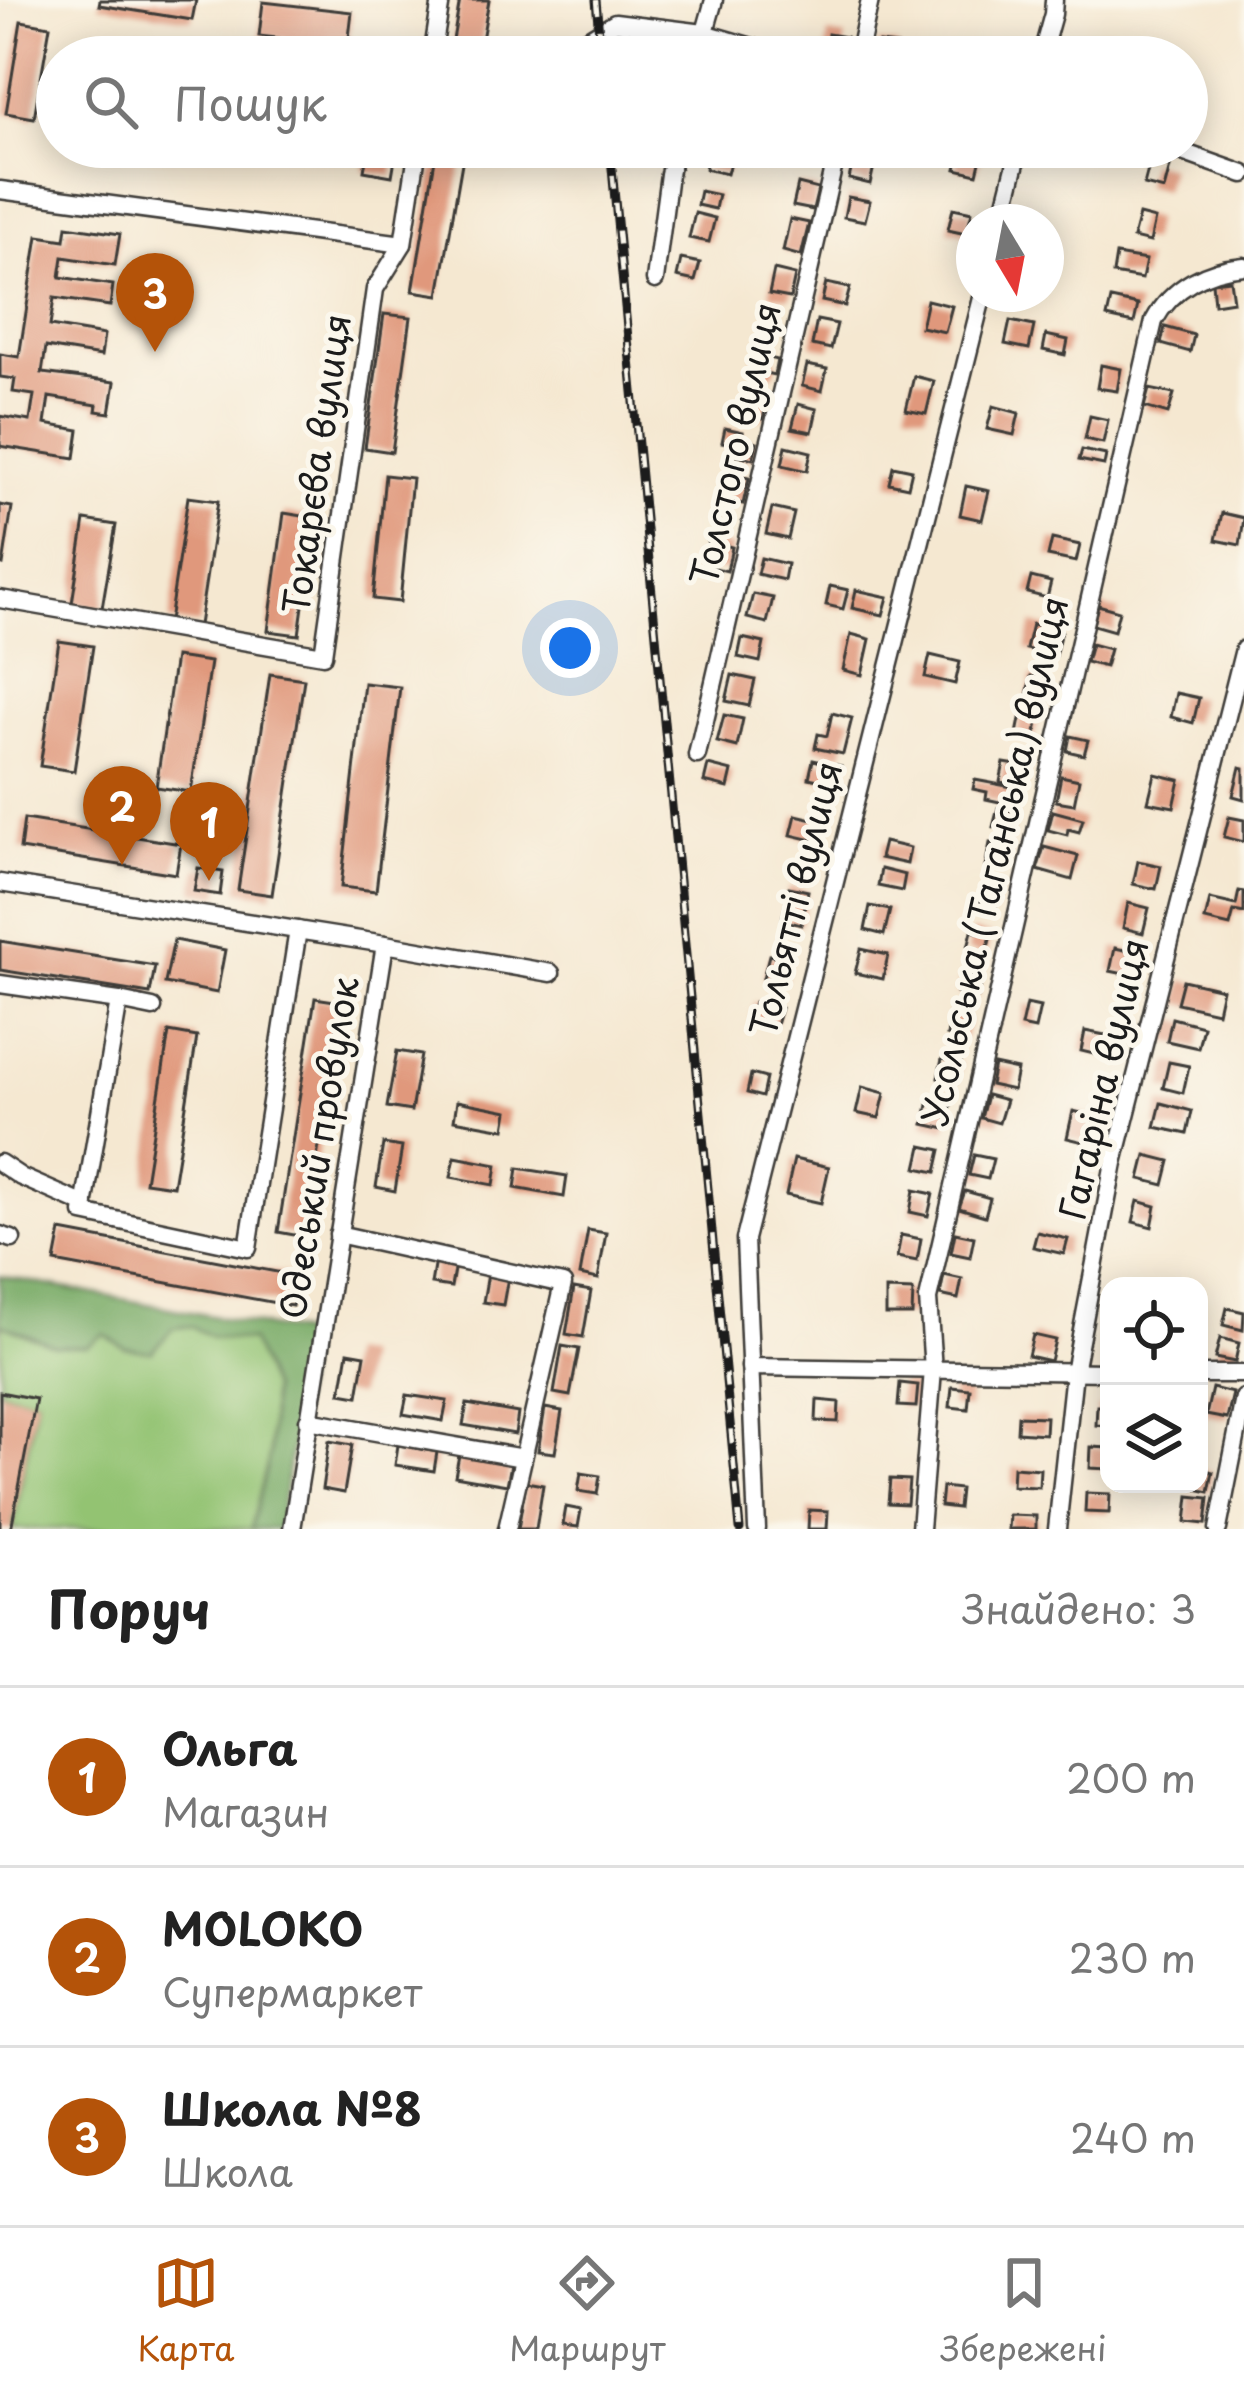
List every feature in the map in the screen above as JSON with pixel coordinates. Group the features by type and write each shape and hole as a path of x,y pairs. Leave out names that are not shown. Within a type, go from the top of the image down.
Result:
{"street":[{"path":"435,36 441,0"},
{"path":"703,36 714,0"},
{"path":"862,36 870,0"},
{"path":"1046,36 1054,0"},
{"path":"593,36 615,22 714,36"},
{"path":"1208,161 1244,174"},
{"name":"Токарєва вулиця","path":"0,599 323,655 375,289 403,244 415,168"},
{"path":"655,280 671,168"},
{"name":"Толстого вулиця","path":"698,755 833,168"},
{"path":"1006,204 1015,168"},
{"path":"0,190 403,244"},
{"name":"Усольська (Таганська) вулиця","path":"920,1529 933,1370 928,1299 1154,321 1162,305 1193,281 1217,268 1244,266"},
{"name":"Тольятті вулиця","path":"758,1529 745,1239 978,312"},
{"name":"Гагаріна вулиця","path":"1057,1529 1074,1372 1114,1163 1244,649"},
{"path":"0,883 385,944"},
{"path":"119,1001 83,1213 248,1247 298,930"},
{"name":"Одеський провулок","path":"292,1529 385,944 550,973"},
{"path":"0,983 152,1008"},
{"path":"0,1163 85,1204"},
{"path":"338,1234 563,1284 507,1529"},
{"path":"750,1366 1100,1372"},
{"path":"1208,1373 1244,1374"},
{"path":"1218,1529 1244,1398"},
{"path":"308,1420 523,1458"}],"green space":[{"path":"0,1276 311,1335 278,1529 251,1529 270,1453 271,1389 251,1341 212,1337 191,1326 173,1328 152,1352 125,1348 104,1334 87,1346 55,1346 0,1327"},
{"path":"2,1324 32,1338 104,1334 125,1348 173,1328 191,1326 212,1337 251,1340 271,1389 270,1453 251,1529 13,1529 37,1399 0,1391"}],"building":[{"path":"100,0 196,0 192,20 99,5"},
{"path":"460,0 489,0 483,36 454,36"},
{"path":"263,2 352,12 349,36 259,36"},
{"path":"21,21 50,26 48,36 36,36 34,118 6,113"},
{"path":"364,168 393,168 392,176"},
{"path":"434,168 461,168 439,295 413,291"},
{"path":"851,168 874,168 870,184 849,179"},
{"path":"1148,168 1170,168 1164,190 1144,185"},
{"path":"798,184 818,189 813,210 793,206"},
{"path":"700,191 718,195 715,209 697,205"},
{"path":"848,197 870,201 865,221 844,217"},
{"path":"953,208 956,209 956,232 948,230"},
{"path":"695,213 715,218 709,242 689,238"},
{"path":"1139,215 1155,219 1150,242 1133,238"},
{"path":"790,219 809,223 801,256 783,251"},
{"path":"67,226 120,234 115,265 63,257 60,277 113,285 110,306 54,298 50,326 104,335 101,356 46,347 42,373 115,382 110,413 96,411 97,405 49,397 45,424 79,430 75,458 0,446 0,416 30,421 34,395 13,392 15,379 0,377 0,354 19,357 38,236 65,240"},
{"path":"1116,255 1146,260 1142,279 1113,274"},
{"path":"681,259 700,263 695,281 677,277"},
{"path":"774,270 795,275 790,298 769,294"},
{"path":"1230,280 1233,301 1214,304 1212,282"},
{"path":"826,283 850,288 845,306 822,301"},
{"path":"1111,299 1138,305 1134,323 1107,317"},
{"path":"927,300 952,306 945,332 921,327"},
{"path":"384,314 411,317 392,452 365,448"},
{"path":"817,320 837,324 831,349 812,345"},
{"path":"1010,321 1034,326 1029,349 1005,344"},
{"path":"1165,327 1194,335 1190,352 1161,344"},
{"path":"1046,335 1068,340 1065,355 1043,350"},
{"path":"755,355 777,360 774,375 752,370"},
{"path":"807,365 827,369 822,391 802,386"},
{"path":"1101,365 1121,369 1117,391 1097,388"},
{"path":"914,376 934,381 926,414 906,410"},
{"path":"1149,389 1174,394 1168,414 1144,407"},
{"path":"747,398 767,402 763,419 743,414"},
{"path":"798,404 817,409 812,432 792,428"},
{"path":"993,406 1019,413 1014,435 987,429"},
{"path":"1090,416 1108,420 1103,443 1085,439"},
{"path":"725,428 757,442 753,459 733,454 735,445 722,442"},
{"path":"786,446 811,452 807,471 782,465"},
{"path":"1082,450 1106,455 1104,465 1079,460"},
{"path":"893,466 912,470 908,487 889,483"},
{"path":"724,472 749,478 743,504 718,499"},
{"path":"385,475 412,478 400,602 373,599"},
{"path":"966,486 989,491 982,520 960,515"},
{"path":"188,497 218,501 199,625 169,621"},
{"path":"0,505 12,507 3,565 0,564"},
{"path":"772,508 794,513 788,539 766,534"},
{"path":"284,513 315,518 299,635 268,631"},
{"path":"1222,513 1244,518 1240,545 1216,540"},
{"path":"85,520 116,525 102,608 72,603"},
{"path":"1052,539 1080,545 1076,562 1048,556"},
{"path":"708,541 732,547 727,571 703,565"},
{"path":"761,558 787,564 784,580 757,574"},
{"path":"1031,577 1051,582 1047,598 1027,593"},
{"path":"830,586 848,590 843,609 826,605"},
{"path":"856,590 888,597 883,615 852,608"},
{"path":"753,594 773,598 767,623 747,618"},
{"path":"1098,605 1119,611 1114,631 1093,625"},
{"path":"1032,624 1061,631 1055,656 1026,649"},
{"path":"851,634 870,639 862,675 843,670"},
{"path":"742,638 764,643 760,662 738,657"},
{"path":"59,641 93,646 74,771 40,766"},
{"path":"1091,644 1110,649 1105,667 1086,662"},
{"path":"930,655 960,662 955,684 925,677"},
{"path":"175,657 210,662 191,792 156,787"},
{"path":"270,674 304,679 272,895 238,890"},
{"path":"732,675 755,680 749,706 726,701"},
{"path":"1031,676 1050,679 1046,700 1027,696"},
{"path":"364,683 400,687 376,891 341,887"},
{"path":"1176,693 1199,698 1193,723 1171,717"},
{"path":"832,713 852,718 843,754 815,748 818,734 827,736"},
{"path":"1021,714 1039,718 1034,742 1016,739"},
{"path":"724,715 743,719 737,747 717,742"},
{"path":"1070,736 1088,740 1084,755 1067,751"},
{"path":"813,760 841,766 837,784 809,778"},
{"path":"1004,763 1029,767 1025,787 1000,782"},
{"path":"708,765 732,771 728,788 704,782"},
{"path":"1240,767 1244,768 1244,799 1233,796"},
{"path":"1155,774 1180,780 1174,807 1148,802"},
{"path":"1061,776 1079,780 1074,804 1056,801"},
{"path":"975,780 1012,787 1009,804 986,799 987,792 973,789"},
{"path":"998,808 1017,812 1012,832 993,827"},
{"path":"1053,811 1083,819 1079,832 1068,829 1067,835 1048,830"},
{"path":"796,815 826,822 821,842 791,835"},
{"path":"1229,817 1244,820 1244,842 1224,837"},
{"path":"24,819 181,844 176,874 20,849"},
{"path":"884,842 910,848 907,864 880,858"},
{"path":"990,843 1011,848 1006,871 985,867"},
{"path":"1044,847 1078,856 1072,880 1037,870"},
{"path":"1138,861 1161,866 1156,889 1133,884"},
{"path":"198,868 223,872 220,895 194,891"},
{"path":"881,869 905,875 902,891 878,886"},
{"path":"983,885 1000,889 994,914 978,910"},
{"path":"789,887 808,891 801,925 782,920"},
{"path":"1239,891 1244,892 1244,913 1234,911 1230,926 1205,920 1210,899 1236,905"},
{"path":"1128,903 1149,908 1143,933 1123,928"},
{"path":"870,906 890,910 884,935 865,930"},
{"path":"972,931 991,935 986,956 967,951"},
{"path":"174,940 225,950 217,993 165,983"},
{"path":"0,941 155,966 150,994 0,970"},
{"path":"1115,948 1139,953 1134,976 1110,971"},
{"path":"861,949 888,955 883,979 855,973"},
{"path":"769,955 791,960 785,983 763,978"},
{"path":"961,974 981,978 978,997 957,993"},
{"path":"1183,980 1222,989 1217,1012 1177,1003"},
{"path":"315,998 341,1002 305,1237 278,1232"},
{"path":"754,1002 781,1008 776,1025 750,1019"},
{"path":"1026,1004 1040,1007 1035,1029 1021,1026"},
{"path":"951,1016 969,1020 965,1039 947,1035"},
{"path":"1172,1018 1203,1026 1198,1048 1167,1041"},
{"path":"1085,1031 1115,1037 1110,1058 1081,1051"},
{"path":"169,1032 197,1037 173,1186 145,1182"},
{"path":"397,1051 421,1055 411,1111 387,1107"},
{"path":"942,1059 961,1062 957,1082 938,1078"},
{"path":"1169,1062 1189,1066 1183,1093 1163,1088"},
{"path":"994,1065 1017,1070 1013,1090 990,1085"},
{"path":"751,1074 766,1078 762,1097 747,1093"},
{"path":"862,1087 885,1093 879,1118 856,1113"},
{"path":"987,1095 1006,1100 999,1123 981,1118"},
{"path":"929,1100 951,1105 946,1129 924,1124"},
{"path":"457,1101 508,1111 505,1129 454,1120"},
{"path":"1161,1103 1192,1111 1187,1134 1155,1127"},
{"path":"1073,1111 1094,1116 1088,1143 1067,1138"},
{"path":"383,1144 402,1147 395,1191 376,1187"},
{"path":"922,1146 941,1150 936,1172 917,1168"},
{"path":"974,1155 993,1159 988,1179 969,1175"},
{"path":"1146,1155 1170,1161 1164,1185 1140,1179"},
{"path":"455,1157 497,1165 494,1185 451,1177"},
{"path":"794,1159 829,1167 821,1203 786,1195"},
{"path":"518,1168 567,1176 564,1197 515,1188"},
{"path":"914,1190 933,1194 928,1216 910,1212"},
{"path":"965,1191 990,1198 985,1216 959,1208"},
{"path":"1138,1201 1156,1206 1152,1227 1133,1222"},
{"path":"588,1230 606,1233 598,1279 580,1275"},
{"path":"61,1231 298,1276 292,1306 55,1262"},
{"path":"1037,1232 1068,1239 1064,1254 1033,1247"},
{"path":"955,1233 974,1237 970,1257 951,1253"},
{"path":"901,1235 921,1239 917,1261 897,1257"},
{"path":"435,1260 455,1264 451,1287 431,1284"},
{"path":"488,1274 508,1277 503,1305 483,1302"},
{"path":"944,1275 962,1279 958,1299 940,1295"},
{"path":"574,1288 591,1291 583,1337 566,1334"},
{"path":"886,1290 913,1291 912,1315 886,1315"},
{"path":"1227,1308 1244,1312 1243,1330 1223,1325"},
{"path":"1033,1335 1055,1340 1050,1361 1028,1356"},
{"path":"1220,1338 1239,1343 1235,1362 1215,1358"},
{"path":"562,1346 579,1349 570,1396 554,1393"},
{"path":"348,1352 365,1355 358,1396 341,1393"},
{"path":"900,1383 918,1385 916,1407 898,1406"},
{"path":"952,1387 970,1389 968,1409 950,1407"},
{"path":"1212,1388 1233,1393 1227,1419 1208,1415"},
{"path":"0,1392 36,1399 11,1529 0,1529"},
{"path":"407,1395 447,1401 443,1421 403,1414"},
{"path":"817,1400 839,1402 838,1422 816,1421"},
{"path":"467,1404 518,1413 515,1434 463,1425"},
{"path":"545,1408 562,1411 555,1453 538,1451"},
{"path":"1018,1416 1046,1417 1045,1434 1017,1432"},
{"path":"329,1441 352,1445 344,1493 322,1489"},
{"path":"398,1445 437,1452 434,1471 395,1465"},
{"path":"1091,1447 1100,1448 1100,1469 1090,1468"},
{"path":"459,1455 511,1464 507,1485 455,1476"},
{"path":"1013,1467 1040,1469 1039,1487 1012,1486"},
{"path":"581,1473 600,1476 597,1494 578,1491"},
{"path":"890,1479 909,1480 907,1504 888,1503"},
{"path":"526,1482 543,1485 536,1529 518,1529"},
{"path":"942,1487 960,1489 958,1508 940,1506"},
{"path":"1086,1493 1110,1494 1109,1513 1085,1512"},
{"path":"1189,1496 1209,1498 1206,1524 1186,1522"},
{"path":"566,1507 581,1510 578,1527 563,1525"},
{"path":"809,1510 828,1511 827,1529 808,1529"},
{"path":"1009,1515 1036,1516 1036,1529 1008,1529"}],"railway":[{"path":"596,0 599,36"},
{"path":"612,168 740,1529"}],"place":[{"name":"Школа №8","path":"155,352"},
{"name":"MOLOKO","path":"122,865"},
{"name":"Ольга","path":"209,881"}]}
